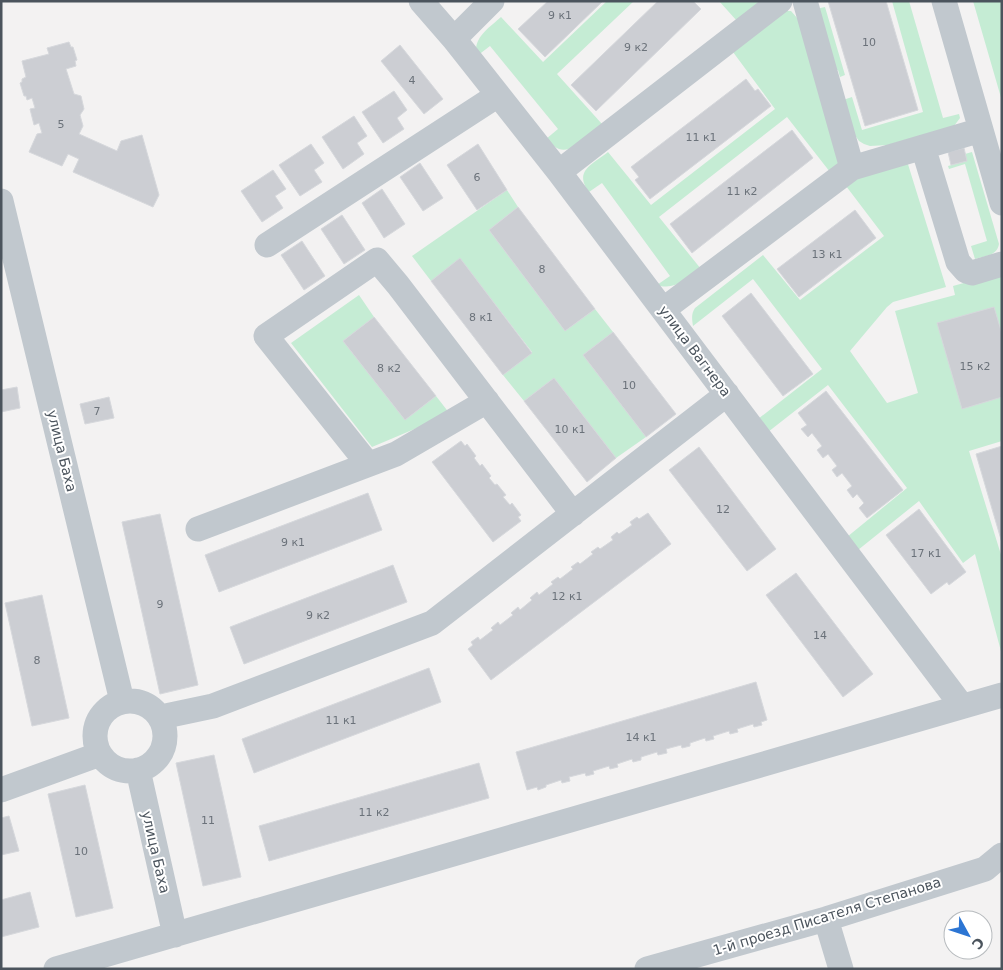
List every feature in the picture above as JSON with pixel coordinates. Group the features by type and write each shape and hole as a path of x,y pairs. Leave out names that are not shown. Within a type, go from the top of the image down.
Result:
{"street":[{"name":"улица Вагнера","path":"421,1 454,39 559,172 962,706"},
{"path":"454,39 492,1"},
{"path":"559,172 780,1"},
{"path":"805,1 852,168"},
{"path":"944,1 1002,203"},
{"path":"267,245 498,95"},
{"path":"664,309 852,168 980,130"},
{"path":"923,147 958,262 966,272 972,273 1002,264"},
{"name":"улица Баха","path":"1,201 122,701"},
{"path":"368,464 266,336 377,260 573,514"},
{"path":"161,717 213,706 432,623 727,394"},
{"path":"198,529 396,454 487,401"},
{"path":"56,969 1002,695"},
{"path":"134,700 154,709 161,717 166,739 163,750 157,759 148,766 138,770 127,771 116,768 100,754 96,744 95,732 98,722 108,709 122,701 134,700"},
{"path":"1,790 100,754"},
{"name":"улица Баха","path":"138,770 175,935"},
{"name":"1-й проезд Писателя Степанова","path":"648,969 826,919 985,869 1002,855"},
{"path":"826,919 841,969"}],"green space":[{"path":"607,1 634,1 557,74 602,124 576,145 565,150 559,149 546,139 558,129 490,46 477,56 477,44 487,29 501,17 543,62"},
{"path":"719,1 763,1 737,21"},
{"path":"892,1 909,1 943,118 959,114 960,118 954,126 888,145 870,146 859,141 854,134 843,100 852,97 862,130 923,112"},
{"path":"973,1 1002,1 1002,101"},
{"path":"825,7 845,75 840,77 838,70 834,71 816,9"},
{"path":"786,11 791,11 798,19 839,163 830,172 787,117 659,217 701,269 686,280 675,285 657,285 670,276 602,183 589,192 583,179 584,173 591,164 608,152 651,205 775,109 733,52"},
{"path":"972,152 999,244 993,253 975,259 971,246 987,241 965,164 949,169 948,166 966,161 965,154"},
{"path":"907,161 946,287 893,302 850,351 887,403 918,393 895,311 955,295 953,286 996,274 1002,275 1002,441 969,451 1002,558 1002,655 975,554 963,563 919,501 858,550 847,537 907,488 828,385 768,432 758,419 822,369 753,279 693,326 692,314 695,308 763,255 800,300 884,236 846,186 858,177"},
{"path":"507,190 518,207 489,230 565,331 595,309 613,332 583,355 646,437 616,458 554,378 524,401 503,375 532,352 460,259 431,281 412,256"},
{"path":"359,295 374,317 343,341 405,420 436,396 450,414 372,447 291,343"}],"building":[{"path":"548,1 603,1 545,57 518,29"},
{"path":"658,1 693,1 701,9 596,111 571,85"},
{"path":"828,1 886,1 918,110 865,126"},
{"path":"69,42 71,47 73,47 77,60 75,61 76,66 66,69 74,94 81,96 84,109 80,115 83,126 79,134 117,151 121,141 142,135 159,195 153,207 73,172 79,159 68,154 62,166 29,152 37,134 42,133 39,123 34,125 30,109 35,108 32,98 27,100 20,83 26,77 22,61 49,54 47,48"},
{"path":"400,45 443,99 424,114 381,61"},
{"path":"746,79 755,91 758,89 771,106 650,199 635,180 639,177 631,167"},
{"path":"394,91 407,110 397,118 404,129 383,143 362,112"},
{"path":"354,116 367,136 357,143 364,154 343,169 322,137"},
{"path":"792,130 813,158 692,253 670,224"},
{"path":"311,144 324,163 314,170 322,182 300,196 279,165"},
{"path":"478,144 507,190 477,210 447,165"},
{"path":"964,148 967,161 951,165 948,152"},
{"path":"420,163 443,198 423,211 400,177"},
{"path":"273,170 286,189 275,196 283,208 262,222 241,191"},
{"path":"382,189 405,224 384,238 362,203"},
{"path":"518,207 595,309 565,331 489,230"},
{"path":"855,210 876,238 799,297 777,269"},
{"path":"342,215 365,250 344,264 321,229"},
{"path":"302,241 325,276 304,290 281,255"},
{"path":"460,258 532,353 503,375 431,281"},
{"path":"751,293 813,374 783,396 722,316"},
{"path":"994,307 1002,334 1002,397 962,409 937,323"},
{"path":"374,317 436,396 405,420 343,341"},
{"path":"613,332 676,414 646,437 583,355"},
{"path":"554,378 616,458 587,482 524,401"},
{"path":"17,387 20,408 1,412 1,390"},
{"path":"826,391 903,490 867,518 859,508 864,503 857,494 853,498 847,490 852,486 842,473 837,477 832,470 837,466 828,454 823,458 817,450 822,446 812,433 808,437 801,429 807,425 798,413"},
{"path":"109,397 114,418 85,424 80,404"},
{"path":"461,441 465,446 467,444 476,456 474,458 480,466 482,464 491,476 489,478 506,495 503,497 510,505 512,503 521,515 518,517 521,521 493,542 432,462"},
{"path":"1002,446 1002,543 976,454"},
{"path":"699,447 776,549 747,571 669,470"},
{"path":"368,493 382,530 219,592 205,555"},
{"path":"919,509 966,572 949,585 947,582 931,594 886,535"},
{"path":"648,513 671,544 491,680 468,649 473,645 471,642 478,637 480,640 493,630 491,628 498,622 500,625 513,615 511,613 518,607 520,610 532,600 530,598 537,592 539,595 553,584 551,582 558,577 560,579 573,569 571,567 578,562 580,564 593,554 591,552 598,547 600,549 613,540 611,537 617,532 619,534 632,525 630,522"},
{"path":"160,514 198,685 160,694 122,522"},
{"path":"393,565 407,602 244,664 230,627"},
{"path":"796,573 873,674 843,697 766,595"},
{"path":"42,595 69,718 32,726 5,603"},
{"path":"429,668 441,702 254,773 242,739"},
{"path":"756,682 767,720 761,722 762,725 754,727 753,724 737,729 738,732 730,734 729,731 713,736 714,739 706,741 705,738 690,743 690,746 682,748 681,745 666,749 667,753 658,755 657,752 641,757 641,760 633,762 632,759 617,764 618,767 610,769 609,766 593,771 594,774 586,776 585,773 569,777 570,781 562,783 561,780 538,790 537,787 527,790 516,752"},
{"path":"214,755 241,877 203,886 176,763"},
{"path":"479,763 489,798 269,861 259,826"},
{"path":"85,785 113,908 76,917 48,794"},
{"path":"9,816 19,851 1,855 1,818"},
{"path":"30,892 39,927 1,937 1,900"}]}
